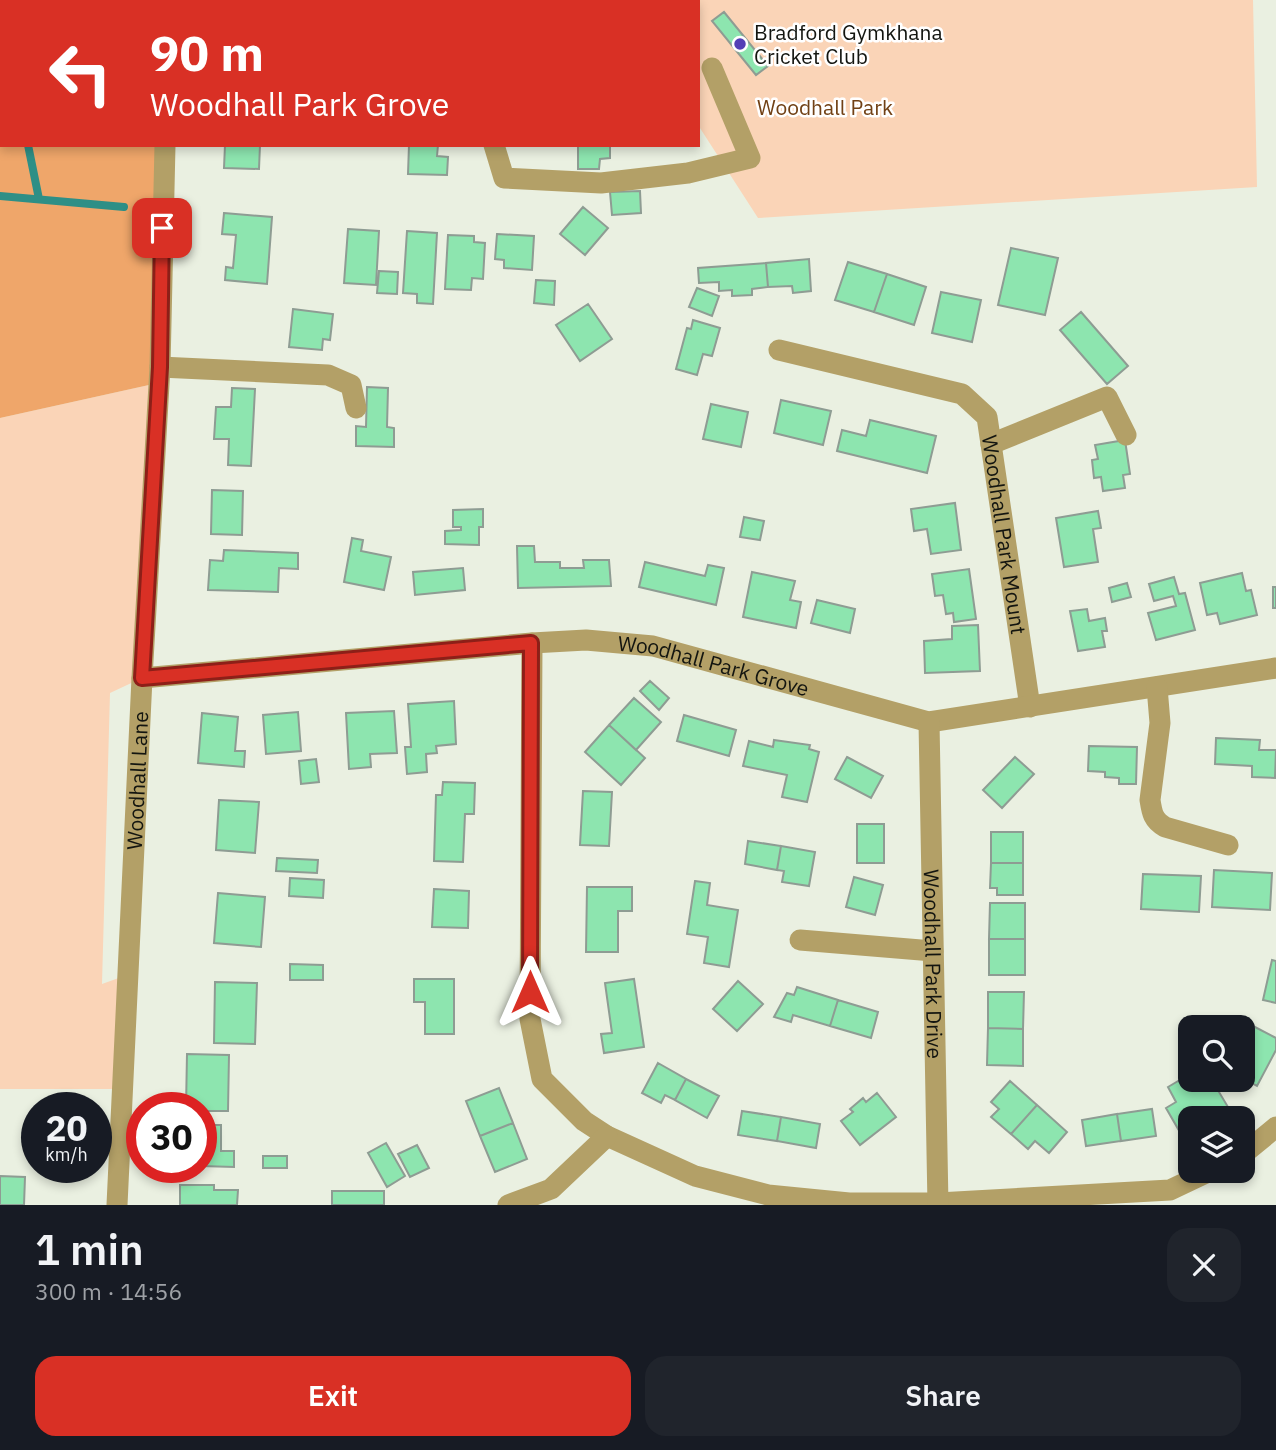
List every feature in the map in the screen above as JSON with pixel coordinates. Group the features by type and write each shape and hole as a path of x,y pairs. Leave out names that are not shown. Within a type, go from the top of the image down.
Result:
{"street":[{"path":"495,147 504,178 601,183 688,173 750,158 712,68"},
{"name":"Woodhall Lane","path":"117,1205 160,367 164,147"},
{"name":"Woodhall Park Mount","path":"779,350 962,394 987,417 1030,707"},
{"path":"160,367 328,375 351,385 356,408"},
{"path":"991,444 1107,397 1126,435"},
{"name":"Woodhall Park Grove","path":"142,678 586,640 653,646 929,722 1276,668"},
{"path":"531,643 530,1019 542,1080 584,1121 607,1136 695,1176 768,1195 849,1203 938,1204 1170,1190 1185,1183"},
{"path":"1157,687 1160,723 1150,800 1156,822 1228,845"},
{"name":"Woodhall Park Drive","path":"929,722 938,1204"},
{"path":"800,940 933,951"},
{"path":"1255,1144 1276,1127"},
{"path":"508,1205 551,1189 607,1136"}],"green space":[{"name":"Woodhall Park","path":"700,0 1253,0 1257,187 758,218 700,128"},
{"path":"158,383 142,678 110,693 102,984 127,975 124,1089 0,1089 0,418"}],"shaded area":[{"path":"0,147 165,147 158,383 0,418"}],"building":[{"name":"Bradford Gymkhana Cricket Club","path":"724,12 768,66 756,75 712,21"},
{"path":"225,147 260,147 259,169 224,168"},
{"path":"409,147 438,147 437,156 448,157 447,175 408,174"},
{"path":"578,147 610,147 610,158 600,159 599,169 578,169"},
{"path":"640,191 641,213 612,215 610,192"},
{"path":"583,207 608,228 585,255 560,234"},
{"path":"224,213 272,217 267,284 225,280 226,267 233,268 236,235 222,234"},
{"path":"348,229 379,231 376,285 344,283"},
{"path":"407,231 437,233 433,304 417,303 417,294 403,293"},
{"path":"497,234 534,236 532,270 504,268 504,260 495,259"},
{"path":"448,235 474,236 474,242 485,243 483,279 472,278 471,290 445,289"},
{"path":"1011,248 1058,258 1045,315 998,305"},
{"path":"809,259 811,291 793,293 792,286 768,287 766,263"},
{"path":"848,262 887,274 874,312 835,300"},
{"path":"766,263 768,287 752,289 752,295 732,296 732,290 719,291 719,282 699,283 698,268"},
{"path":"379,271 398,272 397,294 377,293"},
{"path":"887,274 926,287 914,325 874,312"},
{"path":"536,280 555,281 554,305 534,303"},
{"path":"697,288 719,296 712,316 689,307"},
{"path":"941,292 981,300 972,342 932,333"},
{"path":"588,304 612,339 580,361 556,325"},
{"path":"293,309 333,314 330,340 323,339 322,350 289,347"},
{"path":"1081,312 1128,366 1107,384 1060,330"},
{"path":"693,320 720,328 712,356 703,354 697,375 676,369 687,328 691,329"},
{"path":"367,387 388,388 387,427 394,428 394,447 356,446 356,426 366,427"},
{"path":"232,388 255,389 251,466 228,465 229,439 214,439 216,407 231,407"},
{"path":"781,400 831,411 823,445 774,433"},
{"path":"711,404 748,412 741,447 703,439"},
{"path":"870,420 936,436 927,473 837,451 842,430 866,436"},
{"path":"1125,440 1130,474 1123,475 1125,488 1103,491 1101,477 1094,478 1092,460 1098,459 1095,445"},
{"path":"212,490 243,491 242,535 211,534"},
{"path":"955,503 961,550 931,554 927,529 914,531 911,509"},
{"path":"483,509 479,545 445,544 445,531 461,530 461,527 453,527 453,510"},
{"path":"1098,511 1101,528 1093,529 1098,562 1064,567 1056,518"},
{"path":"744,517 764,521 760,540 740,537"},
{"path":"352,538 363,540 361,551 391,557 384,590 344,582"},
{"path":"517,546 534,546 535,562 560,562 560,568 584,568 583,560 609,560 611,586 518,588"},
{"path":"224,550 298,553 298,569 279,568 278,592 208,590 210,560 223,561"},
{"path":"645,562 705,576 708,565 724,568 716,605 639,587"},
{"path":"463,568 465,590 415,595 413,572"},
{"path":"969,569 976,619 954,622 953,613 946,614 943,595 935,596 932,574"},
{"path":"752,572 795,581 790,600 801,602 796,628 743,617"},
{"path":"1242,573 1246,591 1251,590 1257,615 1220,624 1217,613 1207,615 1200,583"},
{"path":"1174,577 1179,594 1185,593 1195,630 1156,640 1148,613 1176,606 1173,596 1154,601 1149,584"},
{"path":"1127,583 1131,597 1112,602 1109,588"},
{"path":"1273,587 1276,587 1276,608 1273,608"},
{"path":"817,600 855,609 850,633 811,623"},
{"path":"1087,609 1089,621 1105,618 1107,631 1102,631 1105,647 1078,651 1070,611"},
{"path":"978,625 980,671 925,673 924,641 952,639 952,626"},
{"path":"650,681 669,698 659,710 640,691"},
{"path":"634,698 661,722 636,750 609,725"},
{"path":"454,701 456,744 436,746 437,753 426,754 427,772 407,774 405,747 411,747 408,704"},
{"path":"394,711 397,753 370,754 371,767 349,769 346,713"},
{"path":"298,712 301,751 266,754 263,715"},
{"path":"202,713 238,717 235,751 245,751 244,767 198,763"},
{"path":"684,715 736,730 729,756 677,741"},
{"path":"609,725 645,758 621,785 585,752"},
{"path":"1216,738 1260,740 1259,750 1276,750 1275,778 1252,777 1252,766 1215,764"},
{"path":"774,740 810,745 809,749 819,752 807,802 782,797 787,775 743,766 749,741 773,747"},
{"path":"1089,746 1137,747 1136,784 1119,784 1119,778 1105,777 1105,772 1088,771"},
{"path":"847,757 883,776 871,798 835,779"},
{"path":"1015,757 1034,774 1002,808 983,790"},
{"path":"316,759 319,782 301,784 299,761"},
{"path":"443,782 475,783 474,814 465,814 463,862 434,861 436,795 442,795"},
{"path":"583,791 612,792 609,846 580,845"},
{"path":"219,800 259,802 255,853 216,850"},
{"path":"857,824 884,824 884,863 857,863"},
{"path":"991,832 1023,832 1023,863 991,863"},
{"path":"748,841 781,846 777,870 745,864"},
{"path":"781,846 815,852 809,886 782,882 784,871 777,870"},
{"path":"277,858 318,860 317,873 276,871"},
{"path":"991,863 1023,863 1023,895 997,895 997,888 990,888"},
{"path":"1214,870 1272,873 1270,910 1212,907"},
{"path":"1143,874 1201,876 1199,912 1141,909"},
{"path":"854,877 883,885 875,915 846,907"},
{"path":"290,878 324,880 323,898 289,896"},
{"path":"695,881 710,883 707,905 738,910 729,967 704,963 708,937 687,934"},
{"path":"587,887 632,887 632,911 618,911 618,952 586,952"},
{"path":"434,889 469,891 468,928 432,927"},
{"path":"218,893 265,897 261,947 214,943"},
{"path":"990,903 1025,903 1025,939 989,939"},
{"path":"989,939 1025,939 1025,975 989,975"},
{"path":"1272,960 1276,961 1276,1003 1263,1000"},
{"path":"290,964 323,965 323,980 290,980"},
{"path":"414,979 454,979 454,1034 425,1034 425,1002 414,1002"},
{"path":"634,979 644,1047 604,1053 601,1034 612,1033 605,983"},
{"path":"738,981 763,1004 737,1031 713,1009"},
{"path":"215,982 257,983 255,1044 214,1043"},
{"path":"797,987 838,1000 830,1026 793,1015 791,1022 774,1017 787,993 794,995"},
{"path":"988,992 1024,992 1023,1029 988,1028"},
{"path":"838,1000 878,1012 871,1038 830,1026"},
{"path":"1255,1027 1276,1038 1276,1050 1257,1086"},
{"path":"988,1028 1023,1029 1023,1066 987,1065"},
{"path":"187,1054 229,1055 228,1111 217,1111 217,1092 186,1092"},
{"path":"658,1063 686,1079 675,1100 665,1095 661,1103 642,1093"},
{"path":"686,1079 719,1096 707,1118 675,1100"},
{"path":"1010,1081 1037,1105 1011,1134 991,1117 999,1109 991,1102"},
{"path":"1178,1081 1178,1092 1219,1092 1227,1106 1178,1106 1178,1129 1166,1108 1176,1102 1168,1087"},
{"path":"499,1088 513,1123 480,1136 466,1101"},
{"path":"877,1093 896,1117 860,1145 841,1121 853,1112 850,1109 863,1098 866,1102"},
{"path":"1037,1105 1067,1132 1049,1153 1035,1141 1028,1149 1011,1134"},
{"path":"1152,1109 1156,1136 1121,1141 1117,1114"},
{"path":"742,1111 781,1117 777,1141 738,1135"},
{"path":"1117,1114 1121,1141 1086,1146 1082,1120"},
{"path":"781,1117 820,1124 816,1148 777,1141"},
{"path":"513,1123 527,1159 495,1172 480,1136"},
{"path":"217,1125 221,1125 221,1151 234,1151 234,1167 217,1166"},
{"path":"386,1143 405,1176 387,1187 368,1153"},
{"path":"417,1145 429,1168 410,1177 398,1154"},
{"path":"263,1156 287,1156 287,1168 263,1168"},
{"path":"0,1176 21,1177 21,1183 25,1183 24,1205 0,1205"},
{"path":"180,1185 214,1185 214,1190 238,1190 237,1205 180,1205"},
{"path":"332,1191 384,1191 384,1205 332,1205"}],"waterway":[{"path":"28,147 39,199"},
{"path":"0,196 124,207"}],"place":[{"name":"Bradford Gymkhana Cricket Club","path":"740,44"}],"route":[{"path":"162,228 160,367 142,678 531,643 530,992"}]}
